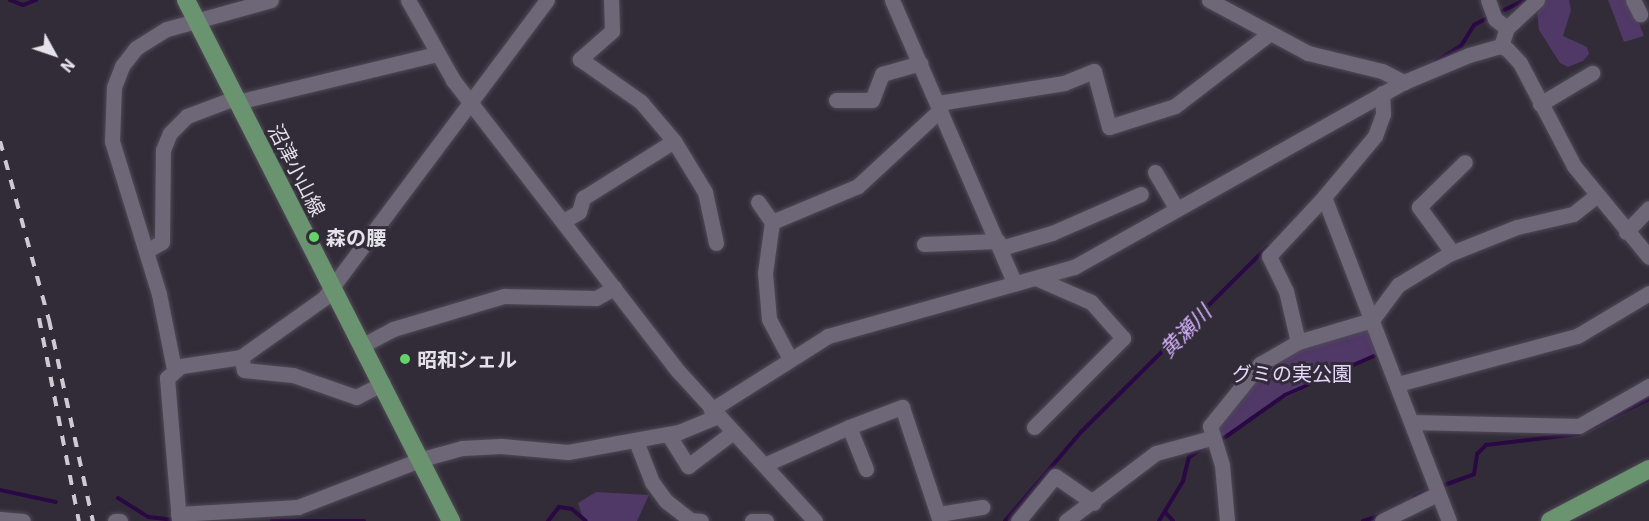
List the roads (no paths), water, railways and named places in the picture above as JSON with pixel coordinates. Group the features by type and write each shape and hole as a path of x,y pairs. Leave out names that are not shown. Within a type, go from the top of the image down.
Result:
{"main road":[{"name":"沼津小山線","path":"186,0 422,459 451,521"},
{"path":"1550,521 1649,469"}],"street":[{"path":"174,369 146,251 112,141 114,87 122,66 136,48 194,18 271,0"},
{"path":"408,0 436,54 614,288 714,413 815,521"},
{"path":"547,0 473,103 333,287 274,337 241,357 174,369 167,378 166,405 178,518 298,507 422,459 462,448 501,446 568,453 668,434 714,413 789,357 828,336 1038,279 1074,267 1382,93 1404,82 1501,46"},
{"path":"611,0 612,31 580,59 641,102 674,141 705,192 716,243"},
{"path":"892,0 1015,284"},
{"path":"1209,0 1308,53 1382,71 1404,82"},
{"path":"1501,46 1504,26 1537,0"},
{"path":"1633,0 1640,14"},
{"path":"1489,5 1504,26"},
{"path":"772,222 858,186 939,106 1064,82 1094,71 1109,127 1175,106 1269,34"},
{"path":"1501,46 1520,63 1540,104 1595,197 1649,257"},
{"path":"146,251 162,242 162,150 170,133 187,116 236,100 436,54"},
{"path":"836,100 872,100 882,74 920,63"},
{"path":"1540,104 1592,73"},
{"path":"1298,342 1286,291 1269,256 1376,136 1383,114 1382,93"},
{"path":"563,221 579,212 583,198 674,141"},
{"path":"1452,252 1419,207 1465,162"},
{"path":"1155,172 1176,208"},
{"path":"924,244 1000,245 1052,233 1141,194"},
{"path":"1324,197 1449,521"},
{"path":"1227,521 1222,465 1211,438 1216,413 1260,364 1298,342 1372,320 1398,285 1452,252 1517,227 1573,214 1595,197"},
{"path":"758,202 772,222 765,273 769,319 789,357"},
{"path":"1626,232 1649,208"},
{"path":"1034,427 1123,338 1091,302 1038,279"},
{"path":"363,345 393,329 504,296 596,298 614,288"},
{"path":"1398,384 1577,336 1649,293"},
{"path":"241,357 244,370 293,375 356,398 383,383"},
{"path":"1411,422 1579,426 1649,386"},
{"path":"764,465 849,427 902,407 940,518 983,507"},
{"path":"849,427 866,469"},
{"path":"668,434 688,466 733,432"},
{"path":"1066,521 1094,503 1156,453 1211,438"},
{"path":"636,441 652,482 666,501 690,520 701,521"},
{"path":"1018,521 1055,476 1094,503"},
{"path":"1382,521 1436,489"},
{"path":"0,519 23,521"},
{"path":"115,521 120,521"},
{"path":"753,521 766,521"}],"waterway":[{"path":"10,0 23,5 36,0"},
{"name":"黄瀬川","path":"1496,14 1525,0"},
{"name":"黄瀬川","path":"1436,61 1461,46 1474,25 1489,17"},
{"name":"黄瀬川","path":"1005,521 1082,431 1267,247"},
{"path":"1224,438 1285,395 1374,356"},
{"path":"1439,487 1474,474 1477,454 1486,445 1578,434 1649,399"},
{"path":"1159,521 1183,481 1189,457 1203,448"},
{"path":"1414,497 1432,489"},
{"name":"黄瀬川","path":"0,490 56,502"},
{"name":"黄瀬川","path":"118,498 149,517 174,520"},
{"name":"黄瀬川","path":"548,521 559,507 572,509 586,521"},
{"path":"1165,512 1173,521"},
{"path":"1363,521 1379,516"},
{"name":"黄瀬川","path":"272,521 364,521"}],"railway":[{"path":"0,141 49,320 93,521"},
{"path":"39,318 79,521"}],"place":[{"name":"森の腰","path":"314,237"},
{"name":"昭和シェル","path":"405,359"}],"park label":[{"name":"グミの実公園","path":"1292,373"}]}
